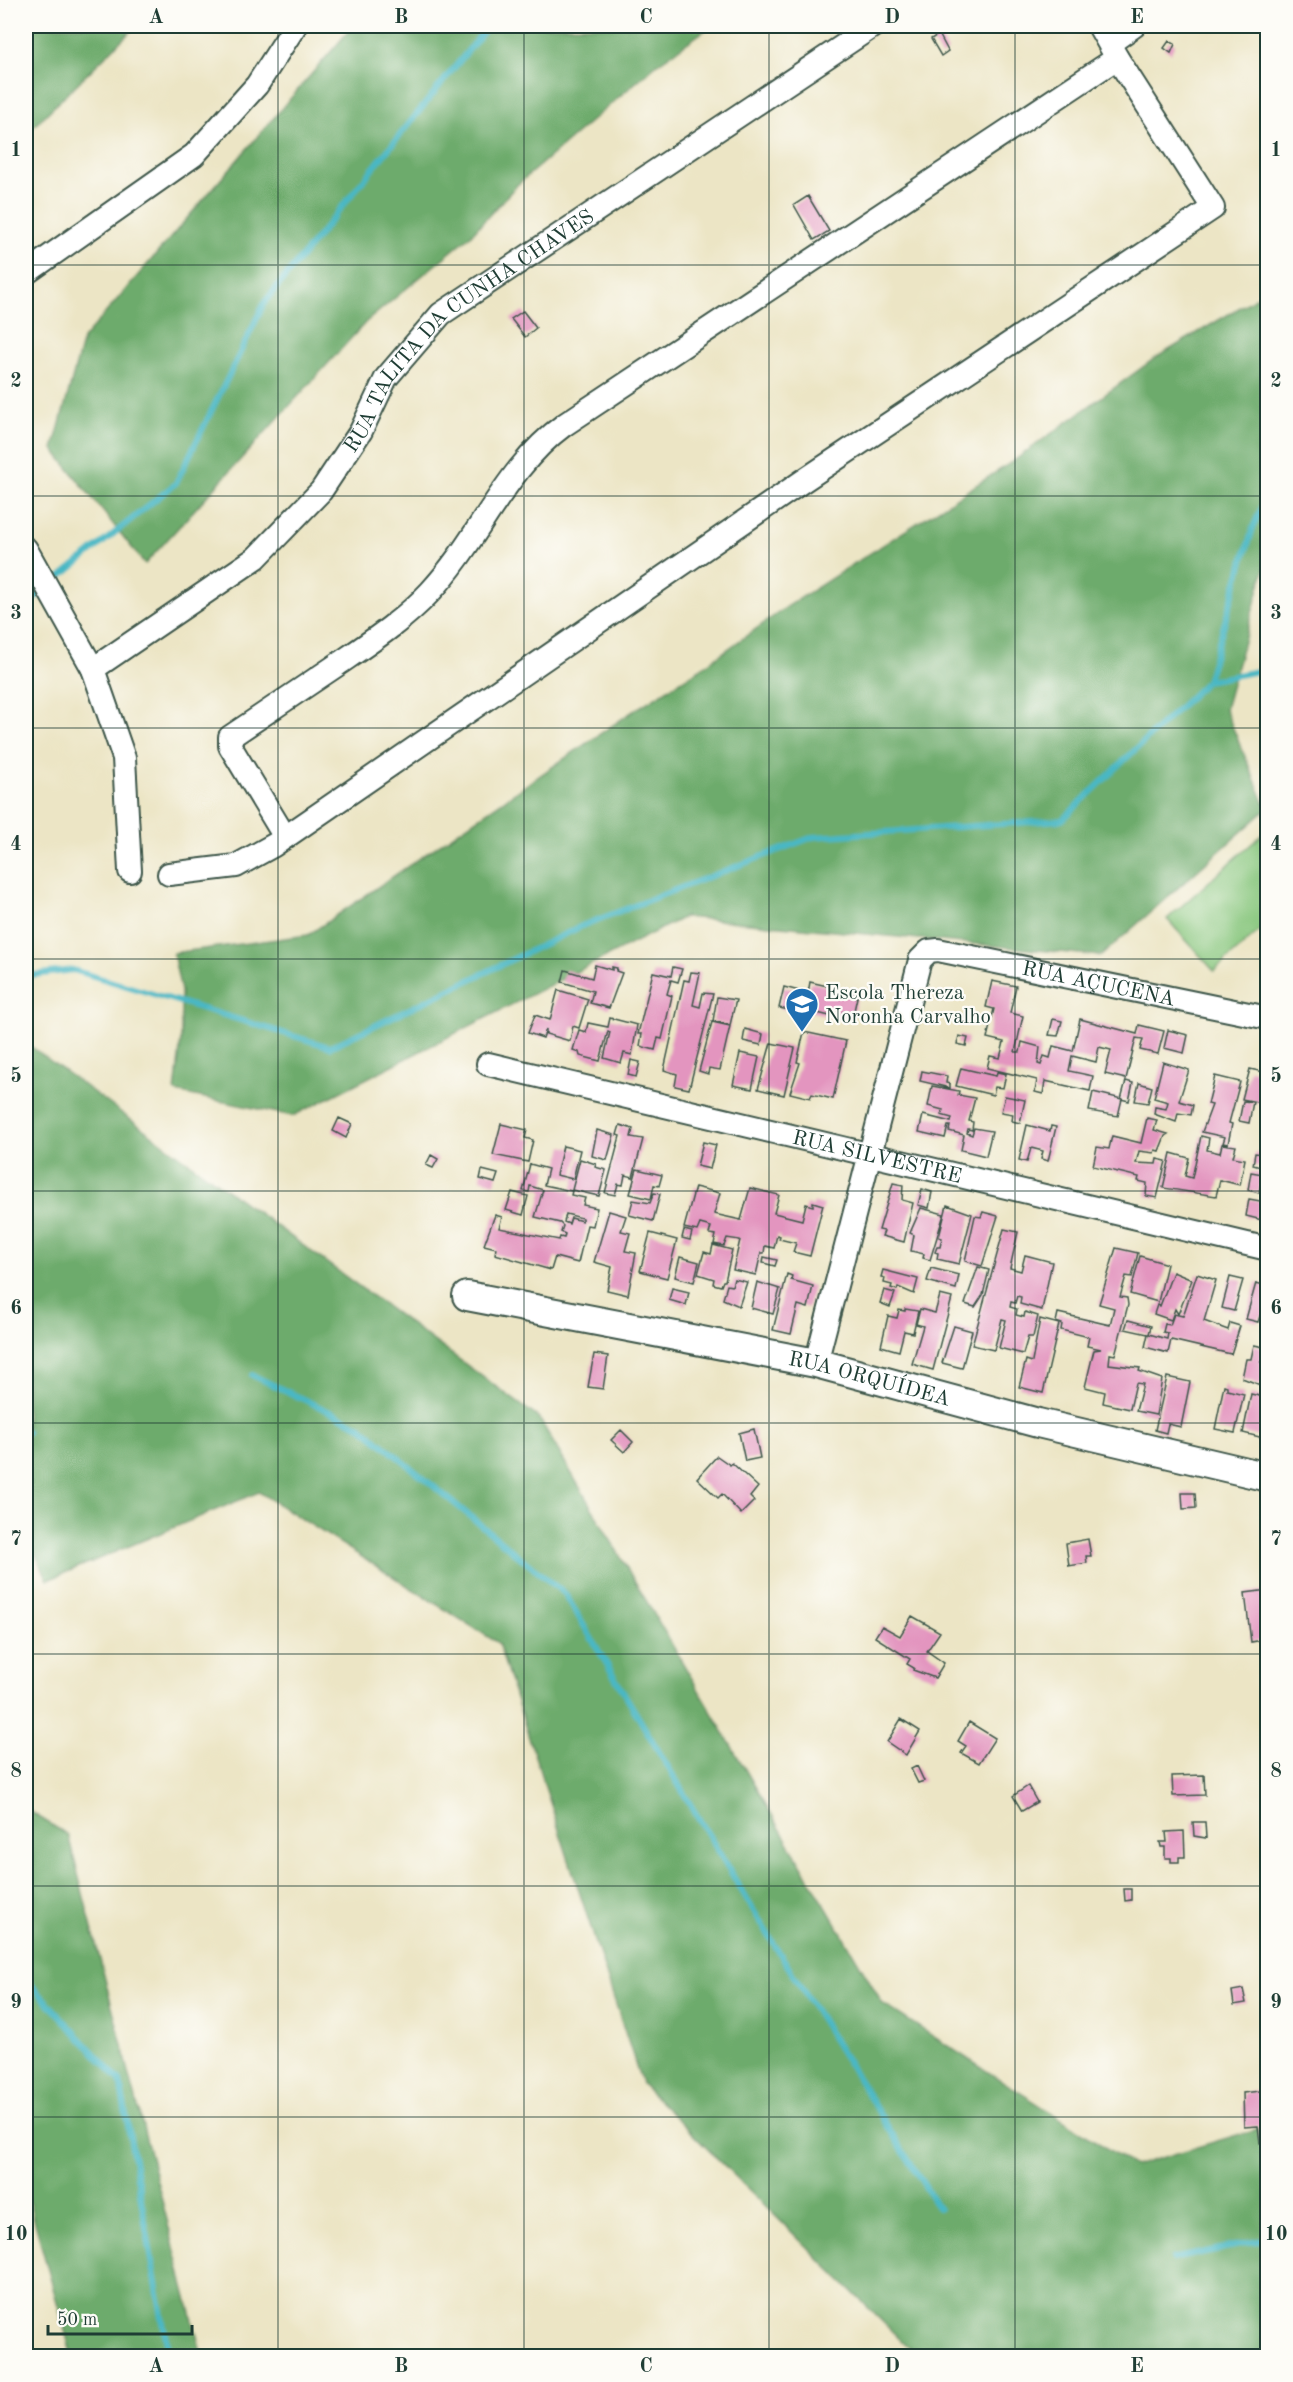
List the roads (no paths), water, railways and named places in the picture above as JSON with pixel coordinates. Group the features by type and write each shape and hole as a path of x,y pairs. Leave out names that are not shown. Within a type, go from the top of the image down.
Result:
{"street":[{"path":"26,273 194,155 258,85 295,26"},
{"name":"RUA TALITA DA CUNHA CHAVES","path":"93,669 256,558 321,491 361,431 386,378 441,314 873,26"},
{"path":"285,837 230,746 230,737 381,635 430,593 451,567 500,493 533,450 564,425 1134,26"},
{"path":"169,874 236,866 285,837 793,488 1213,208 1109,42"},
{"path":"26,549 93,669 124,758 130,871"},
{"name":"RUA AÇUCENA","path":"869,1154 920,960 929,951 938,950 1268,1018"},
{"name":"RUA SILVESTRE","path":"488,1064 1268,1249"},
{"path":"816,1363 869,1154"},
{"name":"RUA ORQUÍDEA","path":"467,1296 816,1363 1038,1423 1268,1477"}],"waterway":[{"path":"26,605 176,483 265,302 488,26"},
{"path":"1207,681 1253,528 1268,492"},
{"path":"26,976 73,970 330,1047 584,925 813,837 1062,820 1207,681 1268,669"},
{"path":"252,1375 360,1426 565,1594 761,1923 939,2209"},
{"path":"26,1979 120,2081 169,2356"},
{"path":"1172,2259 1268,2239"}],"place":[{"name":"Escola Thereza Noronha Carvalho","path":"802,1033"}]}
